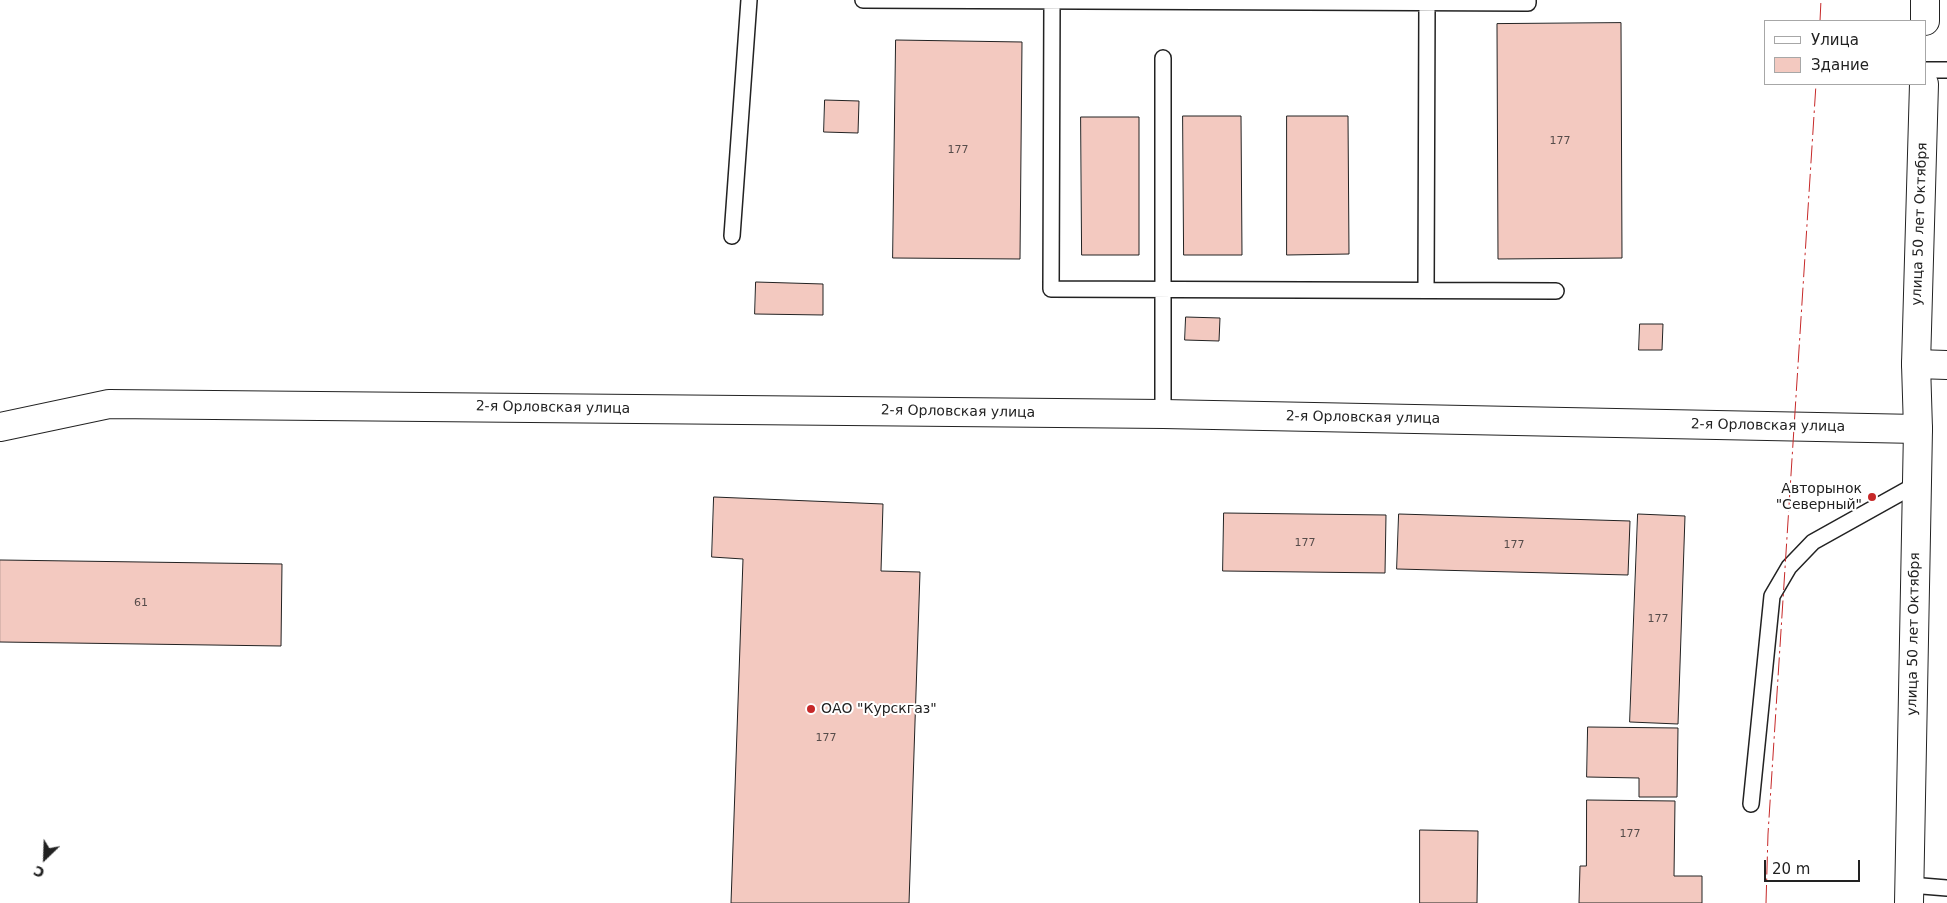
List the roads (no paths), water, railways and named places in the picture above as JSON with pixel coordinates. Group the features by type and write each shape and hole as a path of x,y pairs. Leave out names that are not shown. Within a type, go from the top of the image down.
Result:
{"street":[{"path":"1924,20 1925,0"},
{"name":"улица 50 лет Октября","path":"1910,894 1918,429 1916,364 1924,85"},
{"path":"1916,364 1946,366"},
{"name":"2-я Орловская улица","path":"0,426 109,404 1163,414 1918,429"}],"lane":[{"path":"732,236 749,0"},
{"path":"863,0 1528,3 1528,0"},
{"path":"1052,1 1051,289 1556,291"},
{"path":"1426,2 1426,290"},
{"path":"1163,414 1164,58"},
{"path":"1927,70 1947,70"},
{"path":"1751,804 1772,596 1789,567 1813,542 1917,484"},
{"path":"1910,894 1947,888"}],"place":[{"name":"Авторынок \"Северный\"","path":"1872,497"},
{"name":"ОАО \"Курскгаз\"","path":"811,709"}]}
